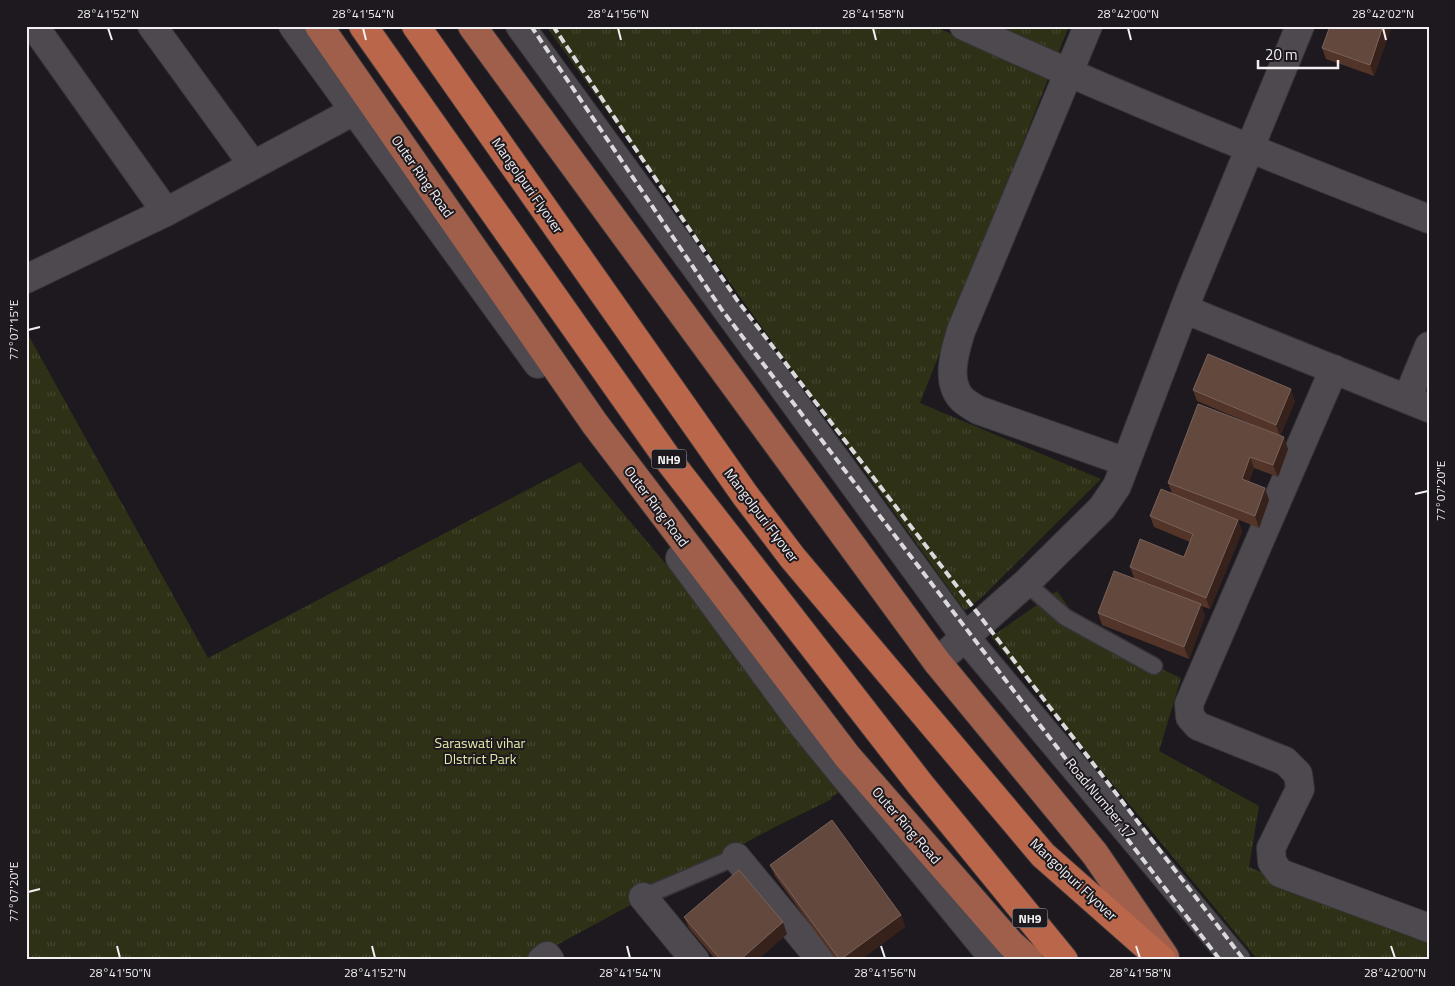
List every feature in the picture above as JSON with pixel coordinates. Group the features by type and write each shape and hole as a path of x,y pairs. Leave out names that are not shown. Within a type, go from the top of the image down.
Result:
{"highway":[{"name":"NH9","path":"362,26 670,462 920,784 1064,960"},
{"name":"Mangolpuri Flyover","path":"416,26 745,495 792,556 1043,855 1162,960"}],"main road":[{"name":"Outer Ring Road","path":"319,26 596,424 841,748 1010,944 1029,960"},
{"path":"472,26 937,662 1095,854 1167,960"}],"street":[{"path":"34,26 166,212"},
{"path":"152,26 253,165"},
{"path":"293,26 805,728 995,960"},
{"name":"Road Number 17","path":"520,26 965,637 1236,960"},
{"path":"964,26 1069,74 1250,149 1429,219"},
{"path":"1088,26 962,331 953,361 954,382 961,398 978,410 1126,462"},
{"path":"937,662 1026,583 1102,508 1117,486 1184,309 1300,26"},
{"path":"26,279 166,212 354,111"},
{"path":"1184,309 1418,404 1429,346"},
{"path":"1334,369 1189,704 1190,717 1198,726 1285,761 1298,774 1300,789 1271,848 1272,862 1280,873 1429,928"},
{"path":"736,857 821,960"},
{"path":"643,897 696,960"},
{"path":"542,960 547,956 550,960"}],"lane":[{"path":"1026,583 1066,617 1154,666"},
{"path":"643,897 736,857"}],"green space":[{"path":"546,26 933,26 971,42 978,26 1069,26 920,403 1101,479 981,598 965,611"},
{"name":"Saraswati vihar DIstrict Park","path":"26,331 208,658 580,462 852,785 831,797 832,799 773,828 529,960 26,960"},
{"path":"1057,591 1088,635 1181,678 1159,751 1259,806 1249,867 1429,943 1429,960 1258,960 991,637"}],"building":[{"path":"1330,26 1383,26 1370,65 1322,48"},
{"path":"1208,354 1291,389 1276,425 1193,390"},
{"path":"1198,404 1284,437 1273,465 1250,457 1242,479 1265,488 1255,516 1168,483"},
{"path":"1161,489 1238,520 1206,598 1130,567 1140,539 1184,557 1193,534 1150,516"},
{"path":"1114,571 1201,604 1184,647 1098,613"},
{"path":"832,820 901,915 840,960 770,865"},
{"path":"739,870 783,922 740,960 721,960 684,917"}],"railway":[{"path":"531,26 722,310 1220,960"},
{"path":"553,26 737,300 1244,960"}]}
